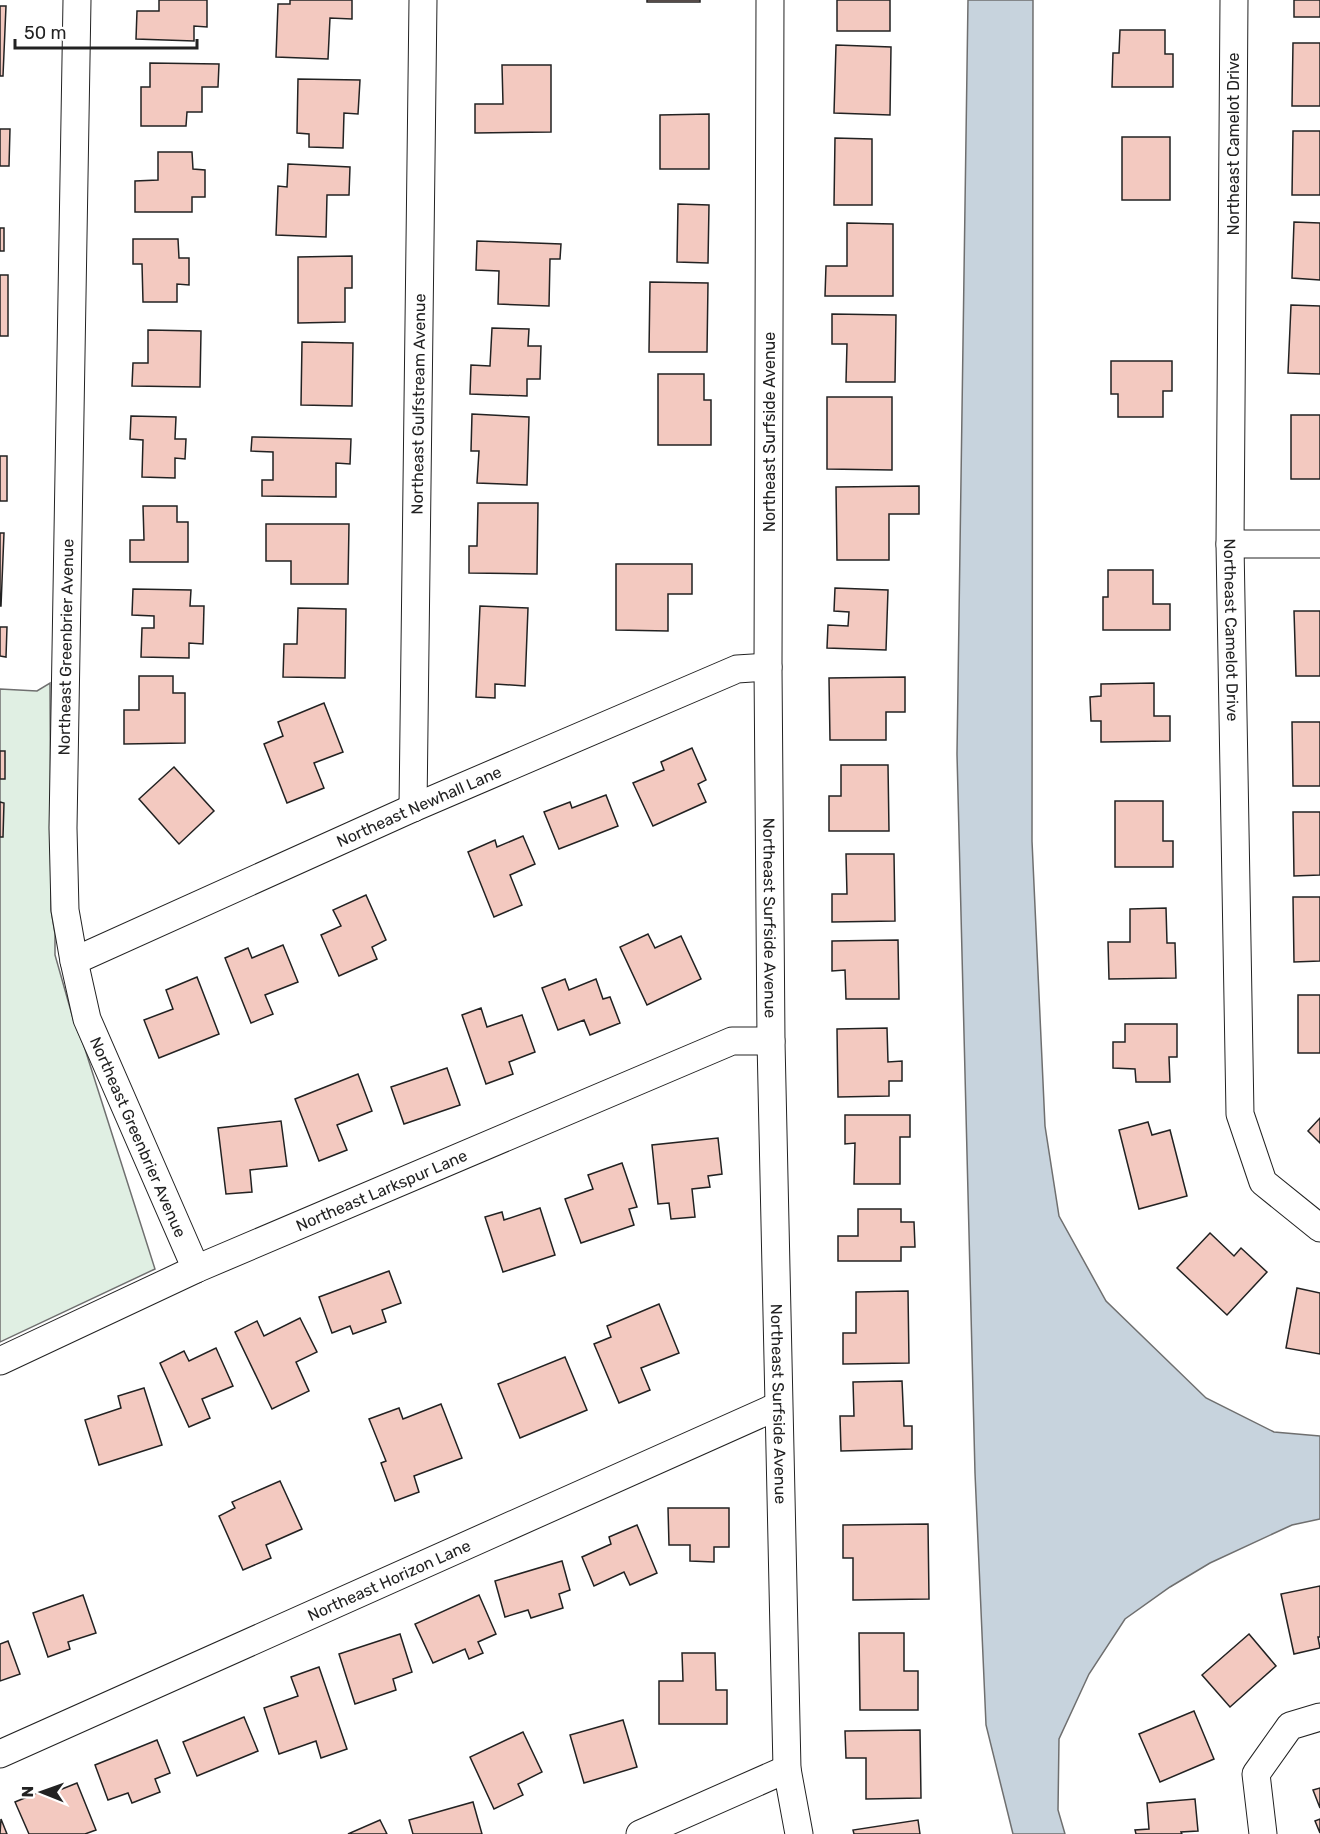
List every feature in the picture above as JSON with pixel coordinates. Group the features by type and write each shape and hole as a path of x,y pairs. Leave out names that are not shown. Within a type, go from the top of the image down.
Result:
{"street":[{"name":"Northeast Greenbrier Avenue","path":"77,0 63,828 65,910 87,1019 196,1269"},
{"name":"Northeast Gulfstream Avenue","path":"413,808 423,0"},
{"name":"Northeast Surfside Avenue","path":"770,0 768,667 771,1041 787,1769 799,1834"},
{"name":"Northeast Camelot Drive","path":"1234,0 1230,544 1240,1114 1263,1182 1320,1228"},
{"path":"1230,544 1320,544"},
{"name":"Northeast Newhall Lane","path":"74,961 413,808 737,669 768,667"},
{"name":"Northeast Larkspur Lane","path":"0,1361 196,1269 732,1041 771,1041"},
{"name":"Northeast Horizon Lane","path":"0,1754 778,1406"},
{"path":"1263,1834 1256,1774 1290,1726 1320,1717"},
{"path":"640,1834 787,1769"}],"green space":[{"path":"50,683 51,910 55,934 55,955 74,1022 84,1046 155,1269 0,1342 0,689 37,691"}],"shaded area":[{"path":"968,0 1033,0 1032,841 1045,1126 1059,1216 1106,1301 1206,1398 1274,1432 1320,1436 1320,1519 1292,1525 1210,1563 1170,1587 1125,1619 1089,1674 1059,1739 1058,1810 1065,1834 1013,1834 986,1725 975,1473 957,754"}],"building":[{"path":"159,0 207,0 207,27 194,26 194,41 136,39 137,11 159,11"},
{"path":"290,0 352,0 352,19 330,18 328,59 276,57 278,4 290,4"},
{"path":"647,0 700,0 700,2 647,2"},
{"path":"837,0 890,0 890,31 837,31"},
{"path":"1294,0 1320,0 1320,17 1294,17"},
{"path":"0,6 6,6 3,76 0,76"},
{"path":"1120,30 1165,30 1165,54 1173,54 1173,87 1112,87 1113,53 1119,53"},
{"path":"1293,43 1320,43 1320,106 1292,106"},
{"path":"836,45 891,47 890,115 834,113"},
{"path":"150,63 219,64 218,87 202,87 202,112 187,112 186,126 141,126 141,87 150,87"},
{"path":"502,65 551,65 551,132 475,133 475,104 503,104"},
{"path":"298,79 360,80 358,114 344,113 343,148 309,147 309,134 297,133"},
{"path":"709,114 709,169 660,169 660,115"},
{"path":"0,129 10,129 9,166 0,166"},
{"path":"1293,131 1320,131 1320,195 1292,195"},
{"path":"1122,137 1170,137 1170,200 1122,200"},
{"path":"835,138 872,139 872,205 834,205"},
{"path":"158,152 192,152 193,169 205,170 205,197 192,197 192,212 135,212 135,181 158,180"},
{"path":"288,164 350,167 349,195 327,195 326,237 276,235 278,186 287,187"},
{"path":"678,204 709,205 708,263 677,262"},
{"path":"1294,222 1320,223 1320,280 1292,278"},
{"path":"847,223 893,224 893,296 825,296 826,266 847,266"},
{"path":"0,228 4,228 4,251 0,251"},
{"path":"133,239 178,239 179,258 189,258 189,285 177,284 177,302 143,302 142,264 133,264"},
{"path":"477,241 561,244 560,259 550,259 549,306 498,304 499,271 476,270"},
{"path":"352,256 352,288 345,288 345,322 298,323 298,257"},
{"path":"0,275 8,275 8,336 0,336"},
{"path":"650,282 708,283 707,352 649,352"},
{"path":"1291,305 1320,306 1320,374 1288,373"},
{"path":"832,314 896,315 895,382 846,382 847,344 832,344"},
{"path":"492,328 529,329 528,346 541,346 540,379 527,379 527,396 470,394 471,365 490,366"},
{"path":"148,330 201,331 200,387 132,386 133,363 148,363"},
{"path":"302,342 353,343 352,406 301,405"},
{"path":"1111,361 1172,361 1172,391 1163,391 1163,417 1118,417 1118,394 1111,394"},
{"path":"658,374 704,374 704,400 711,400 711,445 658,445"},
{"path":"827,397 892,397 892,470 827,469"},
{"path":"472,414 529,417 527,485 477,483 479,451 471,451"},
{"path":"1291,415 1320,415 1320,479 1291,479"},
{"path":"131,416 176,417 175,439 186,439 185,459 175,458 175,478 142,477 143,440 130,439"},
{"path":"252,437 351,439 350,464 336,463 336,497 262,496 262,480 273,480 273,452 251,451"},
{"path":"0,456 7,456 7,501 0,501"},
{"path":"919,486 919,514 889,514 889,560 837,560 836,487"},
{"path":"478,503 538,503 537,574 469,573 469,546 477,546"},
{"path":"143,506 177,506 177,522 188,522 188,562 130,562 130,540 144,540"},
{"path":"266,524 349,524 348,584 291,584 291,561 266,561"},
{"path":"0,533 4,533 1,606 0,606"},
{"path":"616,564 692,564 692,594 668,594 668,631 616,630"},
{"path":"1108,570 1153,570 1153,604 1170,604 1170,630 1103,630 1103,597 1108,597"},
{"path":"835,588 888,590 886,650 827,648 828,625 848,626 849,612 834,611"},
{"path":"133,589 191,590 190,606 204,606 203,644 189,643 189,658 141,657 142,628 154,628 154,616 132,615"},
{"path":"480,606 528,608 525,686 495,684 495,698 476,697"},
{"path":"298,608 346,609 345,678 283,677 284,644 297,644"},
{"path":"1294,611 1320,611 1320,676 1296,676"},
{"path":"0,627 7,627 6,657 0,656"},
{"path":"139,676 173,676 173,693 185,693 185,743 124,744 124,710 139,710"},
{"path":"905,677 905,712 886,712 886,740 830,740 829,678"},
{"path":"1154,683 1154,716 1170,716 1170,741 1101,742 1101,721 1091,721 1090,697 1101,696 1101,684"},
{"path":"324,703 343,752 314,763 324,788 287,803 264,744 283,736 278,722"},
{"path":"1292,722 1320,722 1320,786 1293,786"},
{"path":"692,748 706,780 698,784 706,802 653,826 633,783 664,770 661,762"},
{"path":"0,751 5,751 5,779 0,779"},
{"path":"841,765 888,765 889,831 829,831 829,796 841,796"},
{"path":"174,767 214,811 179,844 139,799"},
{"path":"606,795 618,826 559,849 544,812 570,802 572,808"},
{"path":"1115,801 1163,801 1163,841 1173,841 1173,867 1115,867"},
{"path":"0,802 4,803 3,837 0,837"},
{"path":"1293,812 1320,812 1320,875 1294,876"},
{"path":"523,836 535,864 510,875 522,905 494,917 468,852 495,840 497,847"},
{"path":"846,854 894,854 895,921 832,922 832,894 847,894"},
{"path":"366,895 386,940 372,947 377,959 339,976 321,935 341,926 333,910"},
{"path":"1293,897 1320,897 1320,961 1294,962"},
{"path":"1166,908 1167,943 1175,943 1176,978 1109,979 1108,942 1130,942 1130,909"},
{"path":"648,934 655,948 681,936 701,979 647,1005 620,947"},
{"path":"898,940 899,999 846,999 845,970 832,971 832,941"},
{"path":"283,945 298,982 265,995 273,1014 251,1023 225,958 248,948 252,958"},
{"path":"197,977 219,1034 159,1058 144,1020 173,1009 166,990"},
{"path":"565,979 569,990 596,979 603,999 610,997 620,1023 590,1035 584,1020 558,1030 542,988"},
{"path":"1298,995 1320,995 1320,1053 1298,1053"},
{"path":"481,1008 487,1027 522,1015 535,1052 509,1062 513,1074 486,1084 462,1015"},
{"path":"1125,1024 1177,1024 1177,1057 1169,1057 1170,1082 1136,1082 1135,1069 1113,1068 1113,1042 1125,1042"},
{"path":"887,1028 888,1062 902,1061 902,1081 889,1081 889,1096 838,1097 837,1029"},
{"path":"447,1068 460,1105 404,1124 391,1087"},
{"path":"358,1074 372,1111 337,1125 347,1150 319,1161 295,1099"},
{"path":"845,1115 910,1115 910,1137 900,1137 900,1184 854,1184 855,1143 845,1144"},
{"path":"1320,1118 1320,1143 1308,1131"},
{"path":"281,1121 287,1166 250,1170 252,1192 226,1194 218,1128"},
{"path":"1148,1122 1152,1135 1170,1130 1187,1196 1139,1209 1119,1130"},
{"path":"718,1138 722,1174 708,1176 710,1187 692,1189 695,1217 671,1219 669,1203 658,1204 652,1145"},
{"path":"622,1163 637,1207 629,1209 634,1225 581,1243 565,1199 593,1189 588,1175"},
{"path":"540,1208 555,1255 503,1272 485,1217 502,1212 504,1220"},
{"path":"858,1209 901,1209 901,1222 914,1222 915,1247 901,1247 901,1261 838,1261 838,1236 858,1236"},
{"path":"1210,1233 1234,1256 1241,1248 1267,1272 1227,1315 1177,1268"},
{"path":"389,1271 401,1303 382,1310 386,1322 353,1334 350,1326 332,1333 319,1297"},
{"path":"1297,1288 1320,1293 1320,1354 1286,1348"},
{"path":"908,1291 909,1363 843,1364 843,1333 856,1333 856,1292"},
{"path":"659,1304 679,1353 641,1368 650,1390 619,1403 594,1344 611,1337 607,1326"},
{"path":"300,1318 317,1352 296,1362 309,1391 272,1409 235,1332 257,1321 264,1336"},
{"path":"216,1348 233,1386 202,1399 210,1418 189,1427 160,1363 184,1351 189,1361"},
{"path":"565,1357 587,1410 520,1438 498,1384"},
{"path":"902,1381 904,1426 912,1426 912,1449 841,1451 840,1416 854,1416 853,1382"},
{"path":"144,1388 162,1445 99,1465 85,1420 121,1408 118,1396"},
{"path":"441,1404 462,1458 414,1476 419,1492 395,1501 381,1463 386,1461 369,1419 399,1408 403,1419"},
{"path":"280,1481 302,1529 266,1545 271,1558 243,1570 219,1516 235,1508 232,1502"},
{"path":"668,1508 729,1508 729,1547 714,1547 714,1562 690,1561 690,1545 669,1545"},
{"path":"928,1524 929,1599 853,1600 853,1558 843,1558 843,1525"},
{"path":"637,1525 657,1573 630,1585 624,1572 594,1586 582,1557 611,1544 609,1537"},
{"path":"562,1561 570,1590 559,1594 563,1608 531,1618 528,1610 505,1617 495,1581"},
{"path":"1320,1586 1320,1637 1318,1637 1320,1648 1294,1654 1281,1594"},
{"path":"83,1595 96,1633 68,1642 70,1649 48,1657 33,1613"},
{"path":"479,1595 496,1634 478,1642 483,1653 469,1659 465,1649 433,1663 415,1624"},
{"path":"859,1633 904,1633 904,1671 918,1671 918,1710 860,1710"},
{"path":"400,1634 412,1672 393,1679 396,1690 355,1704 339,1654"},
{"path":"1249,1634 1276,1666 1230,1707 1202,1675"},
{"path":"8,1641 20,1674 0,1681 0,1644"},
{"path":"682,1653 715,1653 716,1690 727,1690 727,1724 659,1724 659,1681 683,1681"},
{"path":"319,1667 347,1749 321,1758 316,1741 279,1754 264,1708 298,1696 291,1677"},
{"path":"1194,1711 1214,1759 1160,1782 1139,1734"},
{"path":"244,1717 258,1751 197,1776 183,1742"},
{"path":"623,1720 637,1767 584,1783 570,1735"},
{"path":"920,1730 921,1798 866,1799 866,1758 846,1758 845,1731"},
{"path":"523,1732 542,1772 518,1784 523,1795 494,1809 470,1757"},
{"path":"157,1740 170,1773 155,1779 160,1792 132,1803 128,1793 108,1800 95,1765"},
{"path":"77,1783 96,1830 85,1834 29,1834 15,1802 44,1790 47,1795"},
{"path":"1320,1788 1320,1808 1313,1790"},
{"path":"1195,1799 1198,1831 1181,1832 1182,1834 1136,1834 1135,1830 1149,1829 1147,1803"},
{"path":"473,1802 482,1834 413,1834 409,1820"},
{"path":"1,1819 7,1834 0,1834"},
{"path":"1320,1819 1320,1833 1315,1821"},
{"path":"380,1820 387,1834 348,1834"},
{"path":"918,1820 920,1834 854,1834 853,1830"}]}
